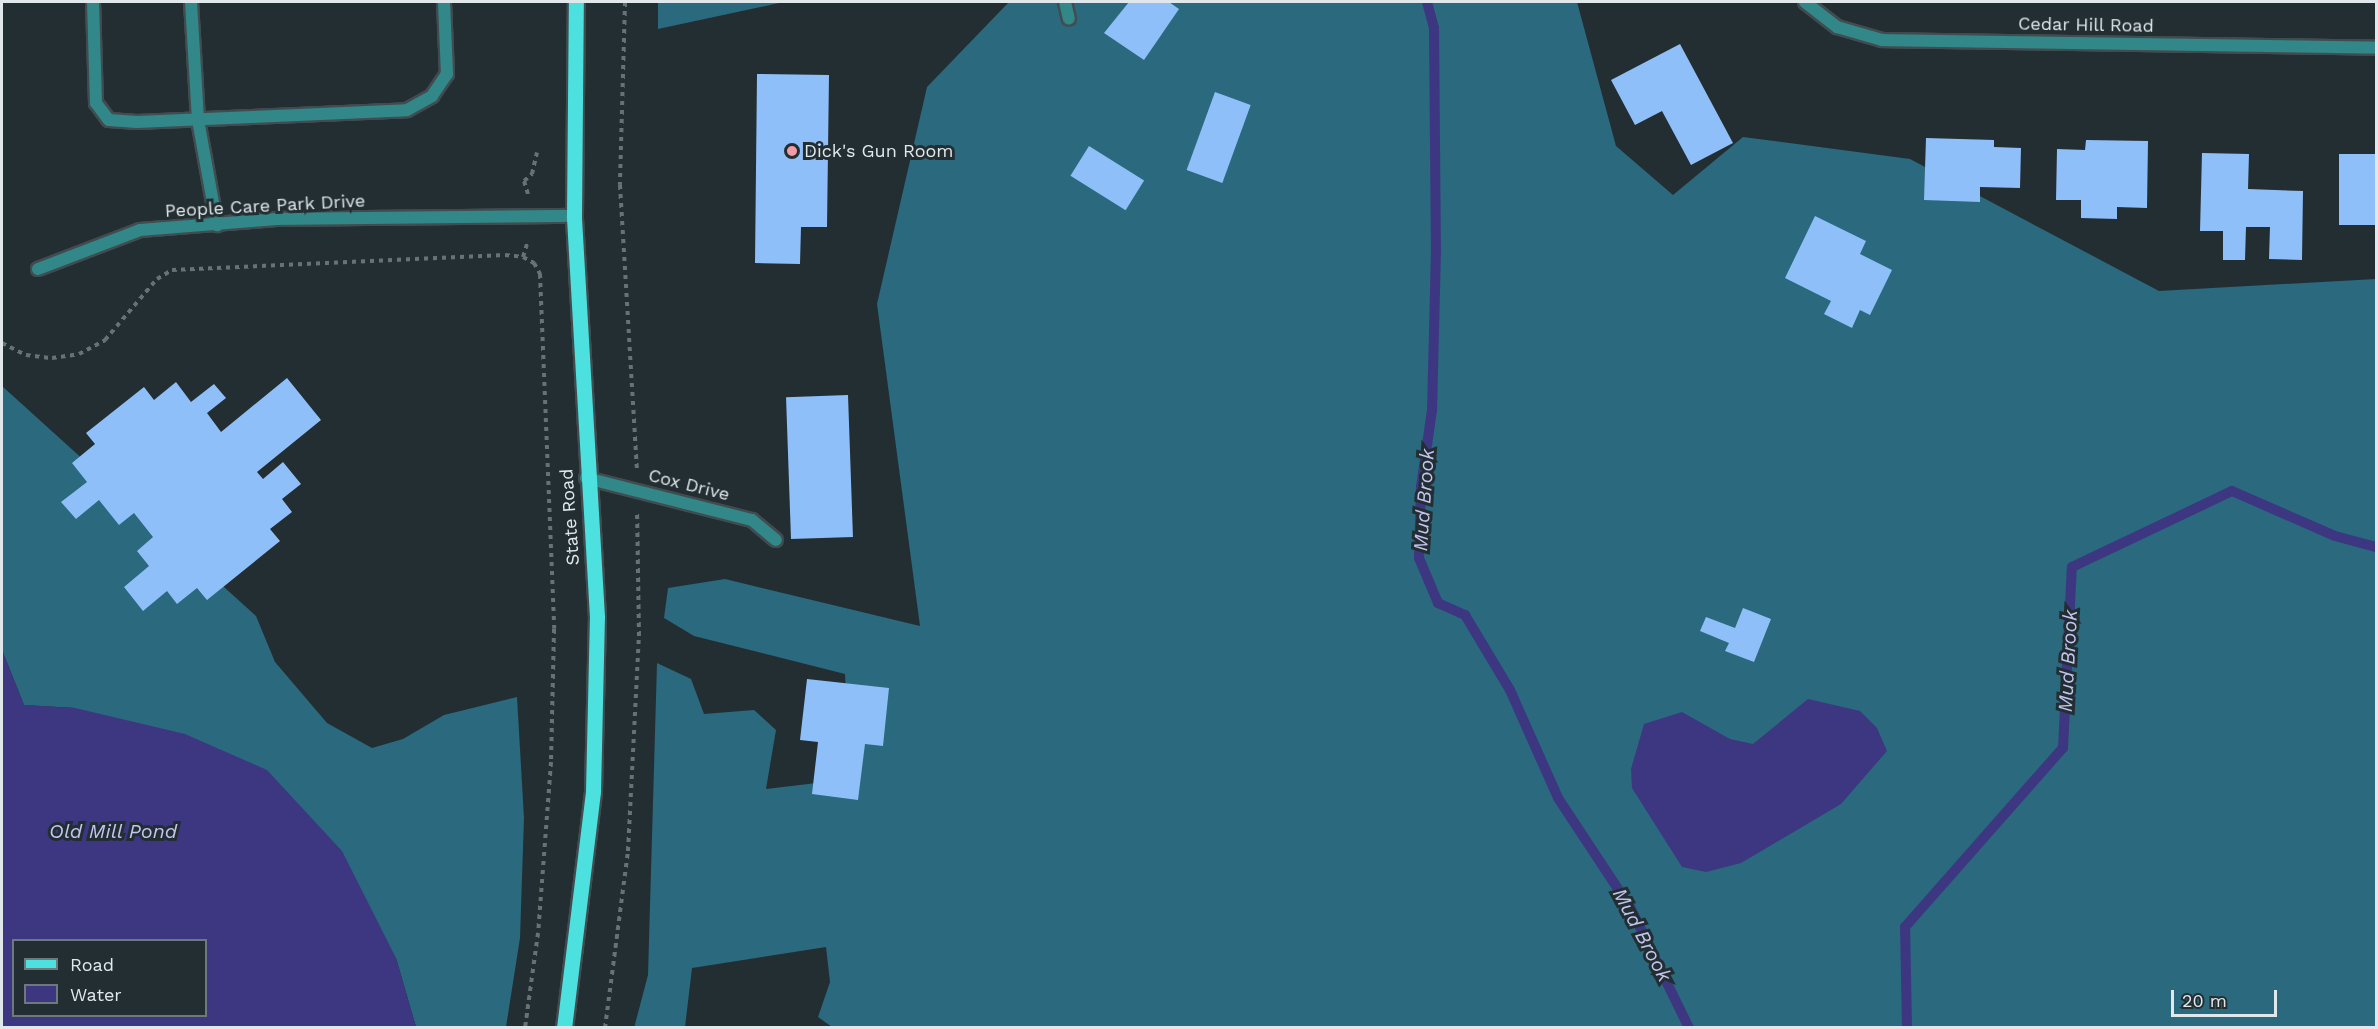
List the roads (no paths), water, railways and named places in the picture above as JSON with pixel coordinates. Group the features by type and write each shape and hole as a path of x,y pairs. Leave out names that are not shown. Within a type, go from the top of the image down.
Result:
{"main road":[{"name":"State Road","path":"564,1028 593,791 597,617 586,478 574,216 576,2"}],"street":[{"path":"93,2 96,103 109,120 198,120 408,110 432,96 447,74 444,2"},
{"path":"191,2 198,120 217,225"},
{"path":"1065,2 1069,20"},
{"name":"Cedar Hill Road","path":"1805,2 1837,27 1882,40 2376,48"},
{"name":"People Care Park Drive","path":"38,268 140,230 276,219 574,216"},
{"name":"Cox Drive","path":"586,478 752,520 776,540"}],"water":[{"name":"Old Mill Pond","path":"2,650 24,705 75,708 185,734 267,770 342,851 396,958 416,1027 2,1027"},
{"path":"1808,699 1860,711 1877,728 1887,751 1841,804 1741,863 1706,872 1682,867 1632,788 1631,769 1644,724 1682,712 1730,739 1753,744"}],"waterway":[{"name":"Mud Brook","path":"1427,2 1434,28 1436,249 1432,410 1421,487 1419,558 1438,603 1465,615 1510,690 1558,798 1630,907 1689,1028"},
{"name":"Mud Brook","path":"1907,1028 1905,927 2063,748 2072,567 2232,491 2335,536 2376,547"}],"place":[{"name":"Dick's Gun Room","path":"792,151"}]}
